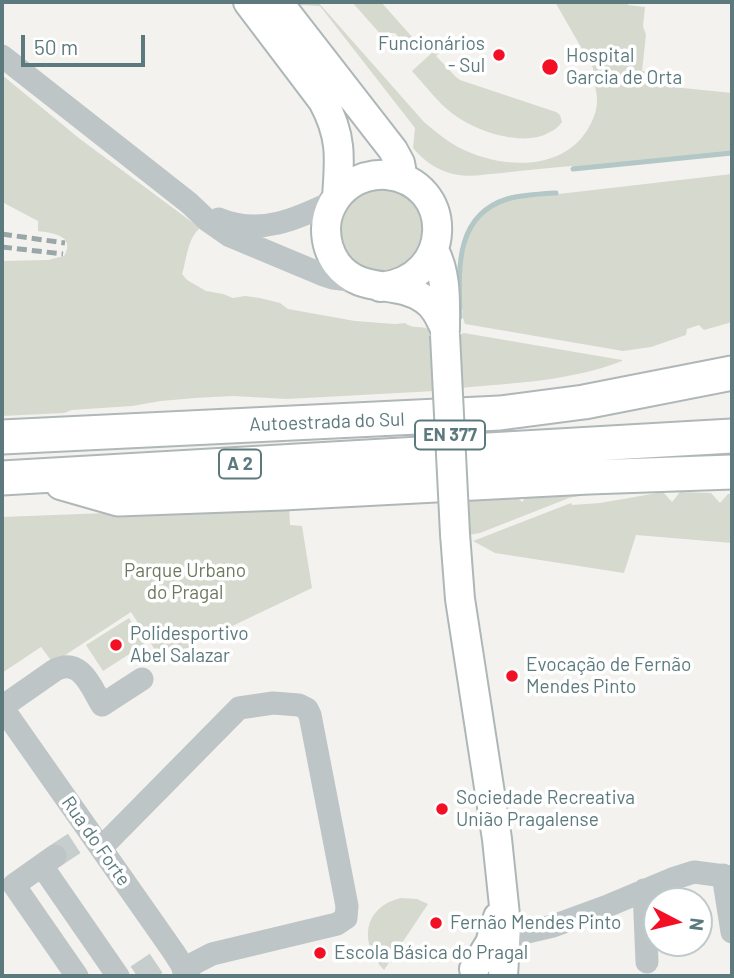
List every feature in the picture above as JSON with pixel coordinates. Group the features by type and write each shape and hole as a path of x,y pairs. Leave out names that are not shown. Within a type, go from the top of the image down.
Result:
{"highway":[{"name":"Autoestrada do Sul","path":"2,437 500,413 584,402 732,373"},
{"path":"625,443 732,415"},
{"name":"Autoestrada do Sul","path":"2,478 732,436"},
{"path":"36,476 118,499 732,471"}],"main road":[{"path":"248,2 272,14 393,150 400,163 403,179"},
{"path":"272,14 331,116 340,160 335,199"},
{"path":"369,284 391,286 412,277 422,270 437,239 431,205 417,187 403,179 383,174 362,178 344,189 335,199 326,223 332,257 348,275 369,284 408,291 425,299 435,311 445,332"},
{"path":"434,250 440,262 445,288 445,332"},
{"name":"EN 377","path":"445,332 460,599 488,770 506,937 477,975"},
{"name":"EN 377","path":"477,975 497,922 502,887"}],"street":[{"path":"2,56 216,227 247,244 321,274 369,284"},
{"path":"188,203 230,223 254,227 272,226 293,219 335,199"},
{"path":"2,707 55,670 68,666 79,670 102,705 142,679"},
{"path":"91,840 239,708 273,704 299,705 307,709 347,906 346,918 337,924 177,964"},
{"name":"Rua do Forte","path":"2,707 177,964"},
{"path":"77,976 14,885 49,861 118,976"},
{"path":"652,887 694,872 728,876 732,932"},
{"path":"506,937 553,926 643,890"},
{"path":"647,957 647,962"}],"green space":[{"path":"298,2 318,2 424,122 443,138 483,157 522,163 542,161 575,145 587,130 596,110 593,68 555,2 628,2 628,5 645,7 643,26 646,35 642,71 654,72 653,85 732,93 732,153 477,175 447,172 431,164 413,148 415,128 320,6 300,5"},
{"path":"352,2 381,2 414,39 406,46 395,33 388,33 383,37"},
{"path":"436,49 439,53 436,56 460,80 556,112 562,122 557,128 539,137 514,138 487,131 462,120 442,104 412,71"},
{"path":"2,75 80,139 200,228 192,238 182,274 187,280 206,291 233,298 260,298 280,303 288,309 355,321 405,323 428,329 432,331 435,391 287,399 233,396 195,398 64,413 2,416 2,261 48,260 64,256 67,244 61,237 38,231 38,221 2,202"},
{"path":"732,174 732,322 704,330 699,325 687,329 686,335 651,347 623,351 465,324 461,309 461,273 466,241 472,227 482,215 496,205 515,199"},
{"path":"382,187 406,194 418,206 425,230 418,254 406,266 382,273 358,266 346,254 339,230 346,206 358,194"},
{"path":"464,333 622,361 563,377 460,388 458,335"},
{"path":"663,492 672,502 680,492 711,493 720,503 728,494 732,494 732,543 636,535 624,573 495,553 473,541 571,503 600,503"},
{"path":"574,493 579,496 469,535 465,499 516,496 522,502 527,496"},
{"name":"Parque Urbano do Pragal","path":"289,506 290,525 302,526 312,588 162,661 131,612 53,663 41,647 2,673 2,517"},
{"name":"Polidesportivo Abel Salazar","path":"129,618 145,644 103,671 86,645"},
{"path":"401,898 417,899 428,904 384,970 371,949 368,928 378,909"}],"waterway":[{"path":"573,169 732,153"},
{"path":"460,317 460,265 468,232 477,218 489,207 507,199 556,193"}],"tunnel":[{"path":"55,856 81,839"},
{"path":"137,976 164,958"}],"railway":[{"path":"2,234 65,243"},
{"path":"2,247 63,254"}],"place":[{"name":"Funcionários - Sul","path":"499,55"},
{"name":"Hospital Garcia de Orta","path":"550,67"},
{"name":"Polidesportivo Abel Salazar","path":"116,645"},
{"name":"Evocação de Fernão Mendes Pinto","path":"512,676"},
{"name":"Sociedade Recreativa União Pragalense","path":"442,809"},
{"name":"Fernão Mendes Pinto","path":"436,923"},
{"name":"Escola Básica do Pragal","path":"320,953"}]}
